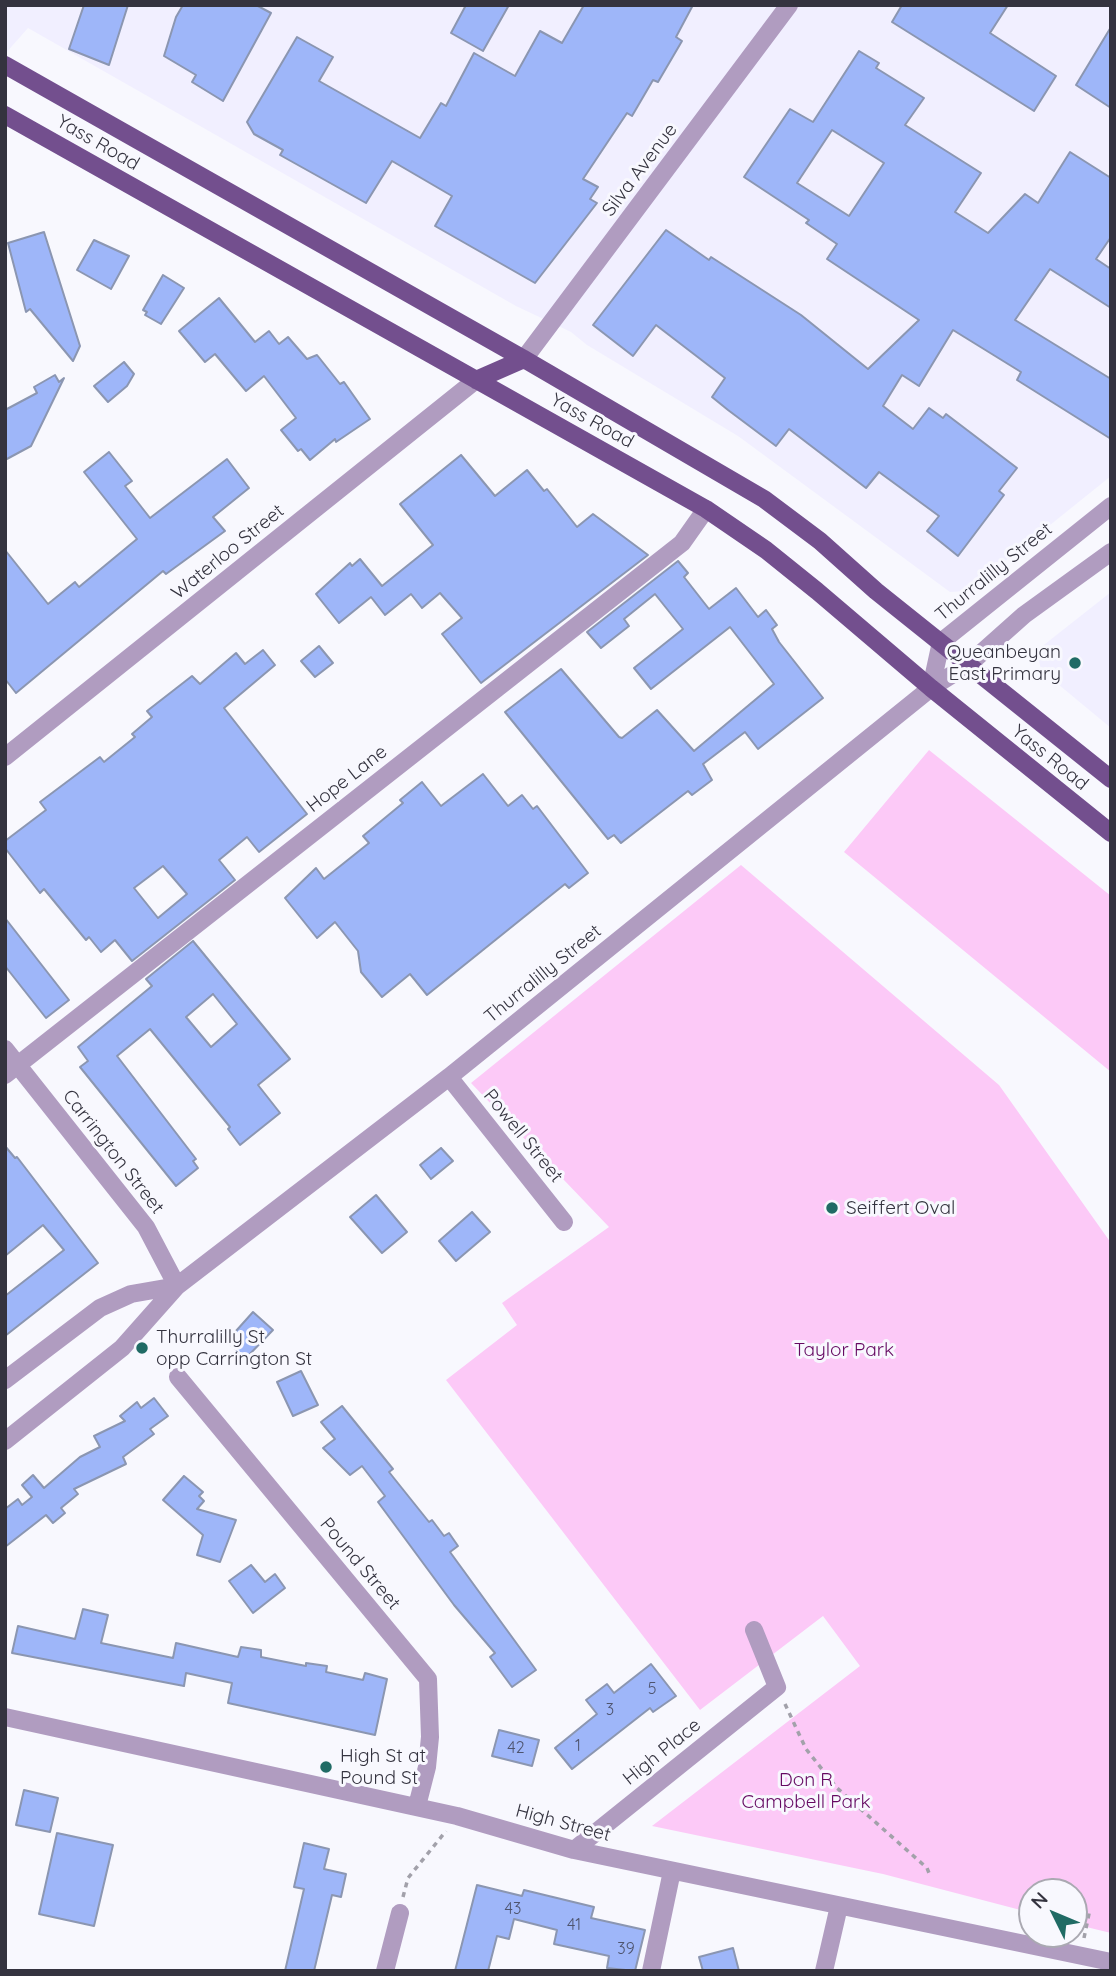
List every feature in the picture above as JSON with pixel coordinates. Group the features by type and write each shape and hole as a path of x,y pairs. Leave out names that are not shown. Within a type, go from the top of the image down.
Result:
{"main road":[{"name":"Yass Road","path":"5,65 524,359 764,499 820,541 1111,779"},
{"name":"Yass Road","path":"5,115 706,509 766,550 1111,834"},
{"path":"476,380 524,359"}],"street":[{"name":"Silva Avenue","path":"524,359 789,5"},
{"name":"Waterloo Street","path":"5,757 476,380"},
{"name":"Thurralilly Street","path":"931,688 941,642 1111,506"},
{"name":"Hope Lane","path":"11,1070 682,543 706,509"},
{"name":"Thurralilly Street","path":"5,1441 128,1342 177,1286 449,1077 931,688 970,664 1024,615 1111,552"},
{"name":"Carrington Street","path":"5,1049 11,1070 146,1227 177,1286"},
{"name":"Powell Street","path":"449,1077 564,1222"},
{"name":"Thurralilly Street","path":"5,1380 100,1308 131,1294 177,1286"},
{"name":"Pound Street","path":"178,1377 428,1679 430,1737 427,1767 417,1807"},
{"path":"754,1630 776,1687"},
{"name":"High Place","path":"574,1850 776,1687"},
{"name":"High Street","path":"5,1717 457,1816 574,1850 1111,1962"},
{"path":"651,1971 672,1871"},
{"path":"824,1971 839,1906"},
{"path":"386,1971 400,1913"}],"path":[{"path":"776,1687 806,1749 836,1788 927,1868 929,1873"},
{"path":"400,1913 408,1878 457,1816"}],"shaded area":[{"path":"5,5 1111,5 1111,476 968,591 950,592 738,436 587,345 571,332 516,306 28,28 5,54"},
{"name":"Queanbeyan East Primary","path":"1111,592 1111,728 1041,670 1038,656 1040,648"}],"green space":[{"path":"929,750 1111,896 1111,1072 844,852"},
{"name":"Taylor Park","path":"741,865 999,1085 1111,1243 1111,1933 1088,1927 1088,1878 1018,1878 1018,1909 883,1874 652,1826 860,1666 823,1616 700,1710 446,1380 517,1325 502,1303 609,1227 471,1083"}],"building":[{"path":"84,5 128,5 109,65 69,49"},
{"path":"183,5 256,5 271,13 223,101 192,82 196,75 164,56 176,17"},
{"path":"466,5 509,5 483,51 451,33"},
{"path":"584,5 693,5 676,37 682,41 658,82 653,80 632,116 627,113 583,179 598,187 590,199 597,203 535,283 435,226 452,196 392,161 366,203 280,155 283,150 254,134 247,122 297,37 333,57 319,81 420,138 441,103 446,106 474,53 515,76 540,31 562,43"},
{"path":"902,5 1008,5 990,33 1056,76 1034,111 892,22"},
{"path":"1111,27 1111,108 1076,85"},
{"path":"859,51 879,63 876,68 924,98 905,125 981,173 955,212 988,233 1025,194 1038,203 1070,152 1111,178 1111,237 1096,259 1111,269 1111,308 1050,269 1015,320 1111,379 1111,439 1017,380 1021,372 953,330 919,386 902,375 883,406 913,429 929,408 943,418 946,414 1017,468 999,491 1004,495 958,556 927,531 939,516 879,472 866,488 789,429 776,446 728,410 712,397 725,378 656,325 633,356 593,325 666,230 709,260 711,257 801,315 868,369 919,320 827,259 837,244 806,223 809,220 744,177 790,109 813,122","holes":["832,130 884,163 849,216 797,183"]},
{"path":"44,232 80,346 73,361 30,309 26,312 8,243"},
{"path":"94,240 129,256 111,289 77,270"},
{"path":"163,275 184,288 161,324 145,315 147,312 143,310"},
{"path":"219,298 255,342 269,331 279,344 288,337 307,359 317,355 340,384 344,382 370,419 336,442 335,439 310,460 301,449 298,451 281,430 296,418 264,376 246,391 215,354 205,362 179,331"},
{"path":"124,362 134,374 127,386 108,402 94,386"},
{"path":"55,375 59,382 64,378 31,446 5,460 5,410 37,393 34,387"},
{"path":"109,452 132,481 125,486 150,518 227,459 249,488 213,517 225,531 166,574 163,571 16,693 5,679 5,550 48,604 75,582 79,587 137,539 84,472"},
{"path":"461,455 495,496 527,470 544,491 547,489 577,527 593,514 648,555 481,683 442,634 462,618 440,593 422,608 411,594 385,615 371,597 339,623 316,594 350,563 352,566 360,559 382,586 433,545 400,504"},
{"path":"678,561 688,573 684,577 709,609 736,588 758,617 766,610 777,625 772,629 779,642 823,698 758,749 745,732 703,764 712,780 692,795 688,791 621,843 614,835 608,839 505,712 561,669 619,737 622,738 657,710 694,751 774,684 730,627 651,689 634,668 683,629 655,594 624,619 629,626 601,648 587,632"},
{"path":"319,646 333,663 315,677 301,661"},
{"path":"263,650 275,665 224,708 307,814 259,852 247,837 219,860 235,880 132,961 115,940 101,952 89,937 86,940 44,889 40,893 5,848 5,841 46,810 40,802 100,757 104,762 135,737 132,734 152,717 147,711 192,676 200,684 236,653 245,664","holes":["163,866 187,894 158,918 134,888"]},
{"path":"483,774 508,806 522,795 533,809 537,806 588,873 569,888 565,884 427,995 410,974 382,997 361,972 358,951 335,922 317,938 285,898 316,868 324,879 369,843 363,836 403,803 400,800 422,782 441,806"},
{"path":"5,918 69,1000 46,1018 5,966"},
{"path":"193,941 290,1059 258,1085 280,1113 240,1145 228,1129 230,1127 150,1029 117,1056 196,1159 193,1161 198,1168 176,1186 80,1067 88,1061 78,1047 152,986 146,979","holes":["213,994 237,1024 211,1047 186,1017"]},
{"path":"5,1146 17,1157 98,1263 5,1336 5,1296 64,1250 43,1225 5,1256"},
{"path":"441,1148 453,1161 431,1179 420,1165"},
{"path":"376,1195 407,1232 382,1253 350,1217"},
{"path":"472,1212 490,1232 456,1261 439,1241"},
{"path":"253,1312 273,1330 245,1359 227,1341"},
{"path":"301,1371 318,1405 293,1416 277,1382"},
{"path":"154,1398 168,1416 150,1429 154,1434 123,1457 126,1464 74,1489 78,1494 61,1508 65,1513 53,1523 46,1515 5,1547 5,1509 18,1499 22,1505 32,1497 22,1485 33,1475 44,1488 80,1457 100,1447 94,1436 125,1421 120,1416 137,1402 141,1408"},
{"path":"342,1406 393,1469 389,1472 429,1522 432,1520 444,1536 449,1533 458,1546 450,1552 536,1670 512,1687 490,1657 495,1653 454,1605 378,1502 385,1496 362,1466 350,1475 323,1448 335,1439 321,1422"},
{"path":"184,1476 203,1492 199,1496 204,1501 197,1509 236,1520 220,1562 197,1555 203,1535 163,1500"},
{"path":"251,1565 265,1582 275,1574 285,1588 253,1613 229,1581"},
{"path":"83,1609 108,1615 101,1643 173,1658 176,1643 238,1657 241,1647 261,1650 261,1657 306,1666 306,1663 327,1666 326,1672 363,1680 365,1673 387,1679 375,1735 228,1703 232,1683 186,1673 184,1686 12,1653 18,1626 75,1639"},
{"path":"651,1664 676,1696 653,1712 650,1708 572,1769 555,1748 597,1714 586,1700 607,1684 614,1693"},
{"path":"499,1730 539,1740 532,1766 492,1756"},
{"path":"24,1790 58,1798 50,1832 16,1825"},
{"path":"57,1833 113,1845 94,1926 39,1914"},
{"path":"304,1843 329,1849 324,1869 346,1874 341,1897 332,1895 314,1971 285,1971 304,1889 294,1887"},
{"path":"477,1885 522,1896 524,1890 594,1907 591,1918 645,1930 635,1971 607,1968 609,1956 554,1944 557,1930 514,1919 509,1939 497,1936 488,1971 455,1971"},
{"path":"733,1948 739,1971 703,1971 699,1957"}],"place":[{"name":"Queanbeyan East Primary","path":"1075,663"},
{"name":"Seiffert Oval","path":"832,1208"},
{"name":"Thurralilly St opp Carrington St","path":"142,1348"},
{"name":"High St at Pound St","path":"326,1767"}],"park label":[{"name":"Don R Campbell Park","path":"806,1791"}]}
